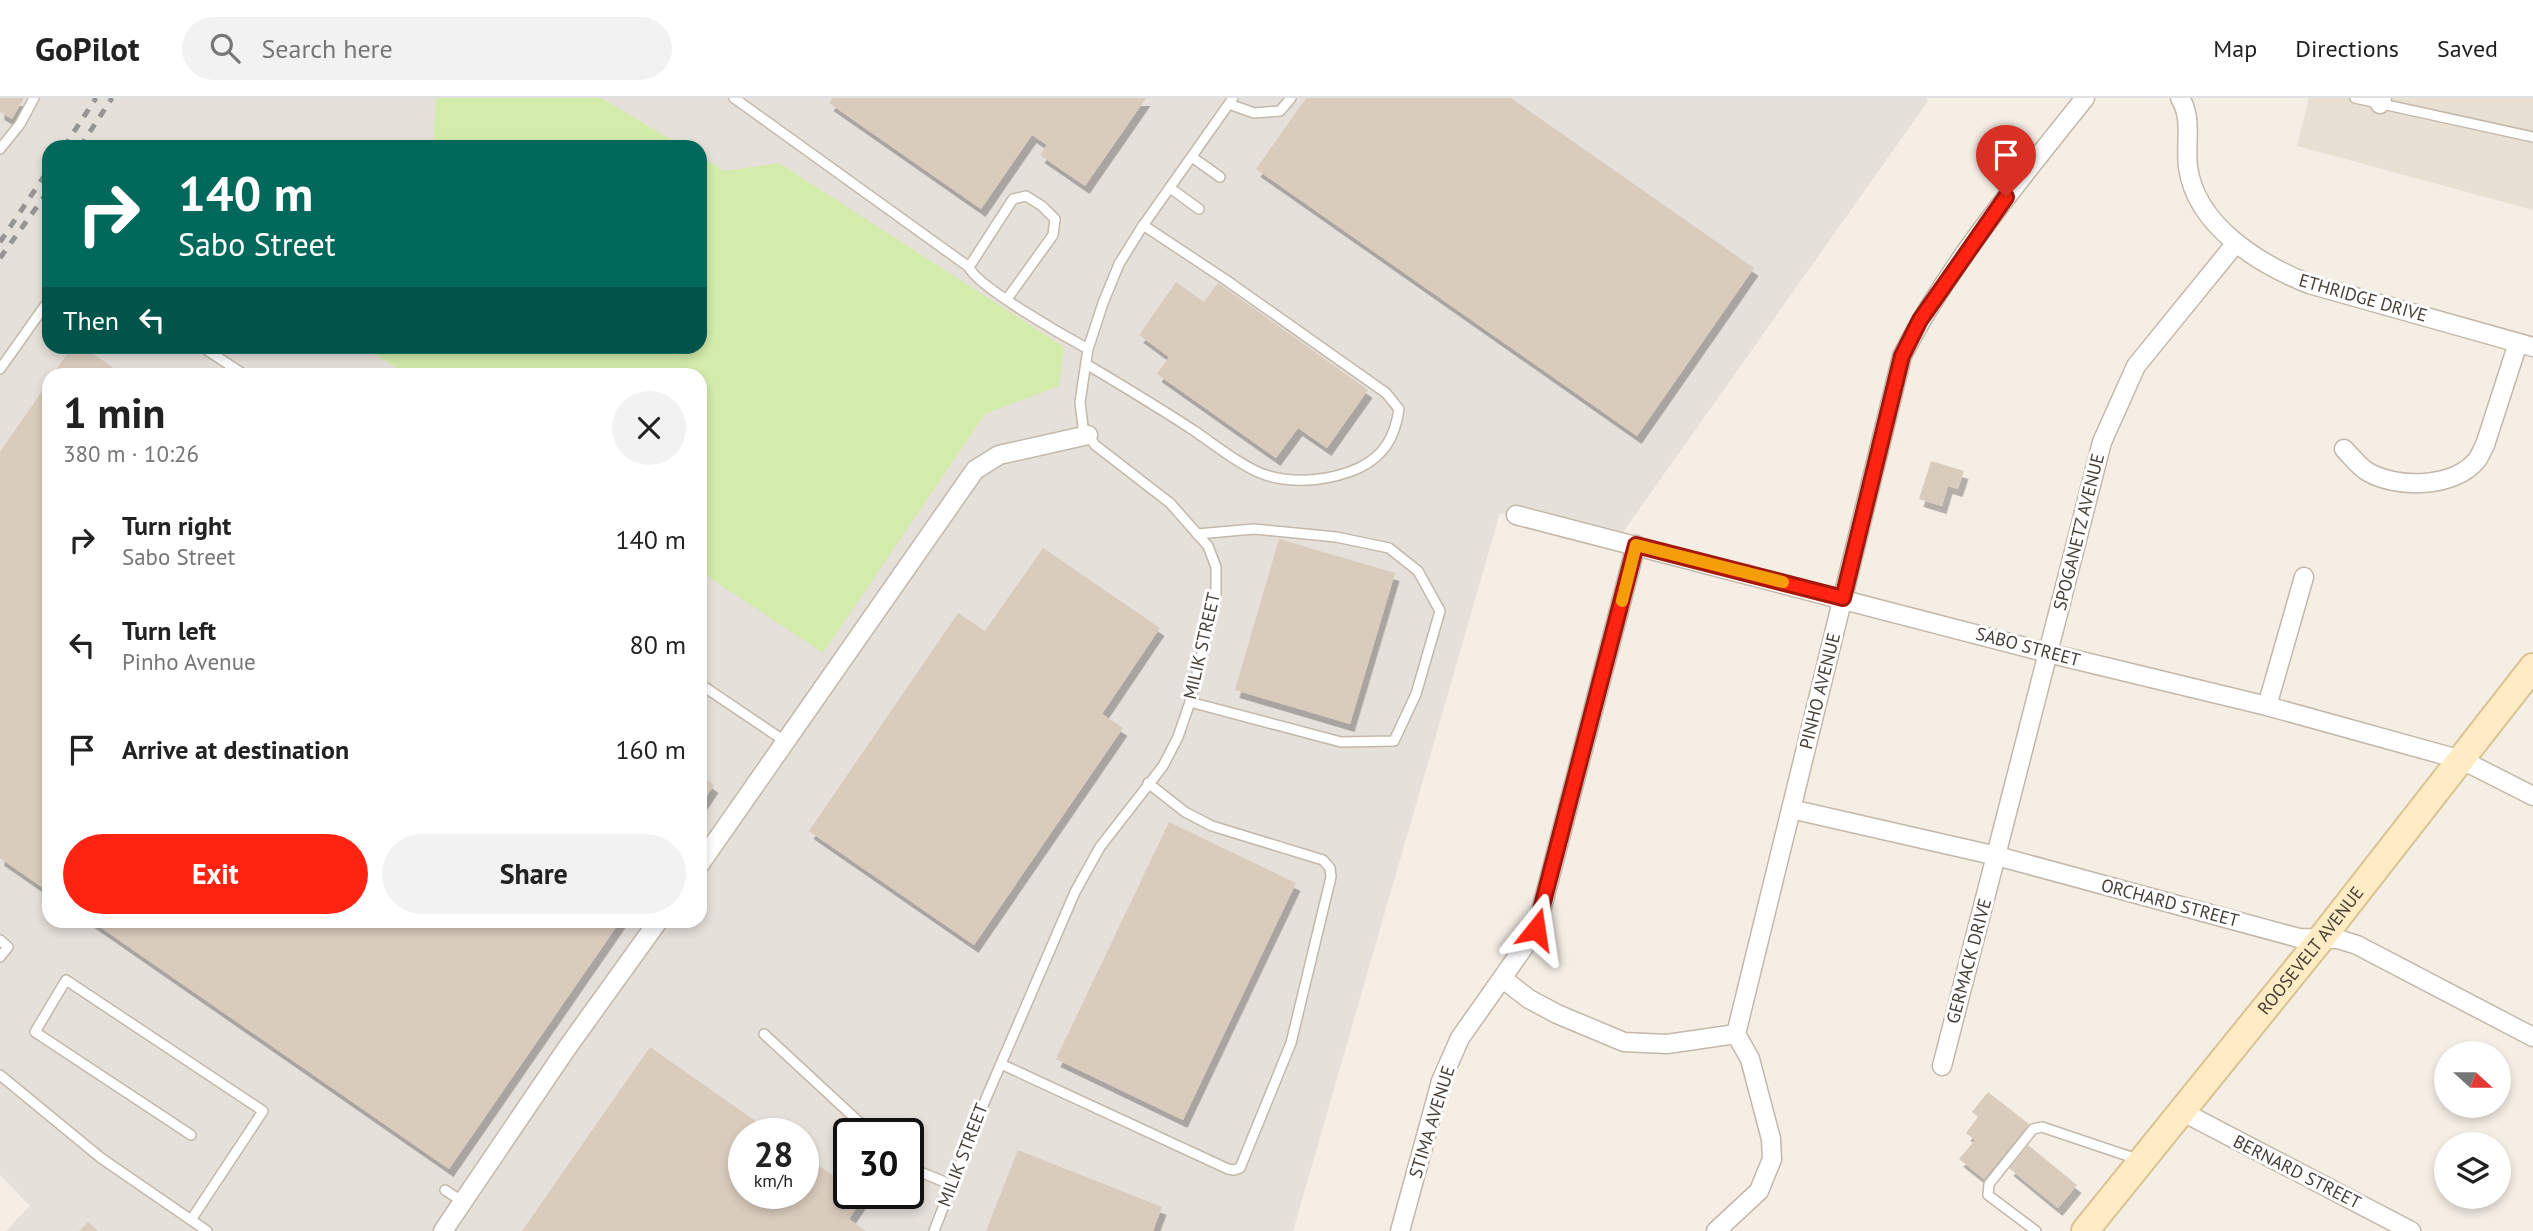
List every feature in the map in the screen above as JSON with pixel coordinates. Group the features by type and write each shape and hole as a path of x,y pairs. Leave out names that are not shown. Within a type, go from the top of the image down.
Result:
{"main road":[{"name":"ROOSEVELT AVENUE","path":"2085,1231 2320,940 2533,667"}],"street":[{"name":"PINHO AVENUE","path":"1736,1034 1902,356 1920,320 2006,197 2085,98"},
{"name":"ETHRIDGE DRIVE","path":"2180,98 2187,108 2188,168 2194,188 2215,223 2236,243 2284,274 2309,284 2526,345"},
{"name":"SPOGANETZ AVENUE","path":"1997,856 2102,442 2136,366 2236,243"},
{"path":"2344,449 2368,472 2405,483 2434,482 2457,475 2477,460 2526,345"},
{"path":"707,854 975,470 999,455 1088,435"},
{"name":"SABO STREET","path":"1516,514 2048,653 2267,706 2462,760 2533,796"},
{"name":"STIMA AVENUE","path":"1400,1231 1441,1081 1460,1038 1536,929 1636,545"},
{"path":"2267,706 2304,577"},
{"name":"ORCHARD STREET","path":"1791,809 1997,856 2299,938 2338,939 2357,945 2533,1037"},
{"name":"GERMACK DRIVE","path":"1942,1066 1997,856"},
{"path":"443,1231 567,1048 653,928"},
{"path":"1503,979 1529,999 1557,1014 1624,1042 1667,1044 1736,1034 1750,1059 1771,1139 1772,1159 1759,1191 1716,1231"},
{"name":"BERNARD STREET","path":"2183,1112 2411,1231"}],"lane":[{"path":"0,149 20,124 34,98"},
{"path":"734,98 969,267 972,275 1088,349"},
{"path":"1088,435 1083,427 1080,402 1088,349 1119,264 1143,225 1231,101 1254,113 1280,111 1291,98"},
{"path":"2355,98 2381,101 2533,137"},
{"path":"1192,157 1220,177"},
{"path":"1170,188 1199,209"},
{"path":"969,267 1013,199 1026,196 1042,206 1055,219 1053,235 1007,299"},
{"path":"1086,364 1143,397 1233,457 1268,476 1305,480 1340,476 1372,461 1385,449 1396,428 1399,409 1386,393 1143,225"},
{"path":"0,369 42,310"},
{"path":"213,354 234,368"},
{"name":"MILIK STREET","path":"934,1231 1001,1064 1075,892 1100,847 1163,766 1178,737 1190,702 1216,596 1216,567 1208,546 1170,503 1095,445 1088,435"},
{"path":"1190,702 1341,742 1394,741 1416,694 1440,611 1418,571 1389,548 1336,537 1254,529 1197,534"},
{"path":"707,689 786,742"},
{"path":"1001,1064 1228,1169 1240,1168 1291,1043 1331,877 1330,868 1323,860 1212,826 1185,813 1148,783"},
{"path":"0,940 8,947 0,957"},
{"path":"191,1135 35,1032 66,980 263,1111 191,1220"},
{"path":"764,1034 855,1118"},
{"path":"0,1074 101,1157 207,1231"},
{"path":"2036,1231 1988,1195 1989,1184 2033,1129 2042,1127 2141,1161"},
{"path":"924,1174 952,1185"},
{"path":"445,1190 463,1202"}],"shaded area":[{"path":"0,98 1926,98 1928,101 1616,542 1500,513 1293,1231 6,1231 30,1206 0,1175"},
{"path":"2309,98 2533,98 2533,210 2297,146"}],"green space":[{"path":"436,98 601,98 672,140 433,140"},
{"path":"707,160 724,171 779,163 1064,347 1059,386 985,414 823,653 707,576 707,368 397,368 375,354 707,354"}],"building":[{"path":"0,98 24,98 12,119 0,112"},
{"path":"833,98 1146,98 1085,186 1040,155 1047,145 1032,135 981,209 829,103"},
{"path":"1306,98 1511,98 1754,268 1637,436 1256,169"},
{"path":"1176,282 1204,302 1218,283 1368,390 1327,448 1298,428 1276,458 1157,374 1169,357 1139,335"},
{"path":"67,354 93,354 113,368 57,368"},
{"path":"42,391 42,887 0,858 0,452"},
{"path":"1931,461 1964,471 1958,489 1948,486 1942,506 1919,499"},
{"path":"1279,539 1395,573 1350,724 1235,690"},
{"path":"1043,548 1160,628 1102,714 1123,728 974,945 809,831 958,613 985,631"},
{"path":"707,780 714,785 707,796"},
{"path":"1169,822 1296,883 1183,1120 1056,1059"},
{"path":"102,928 615,928 449,1169"},
{"path":"650,1047 751,1118 728,1118 728,1209 819,1209 819,1166 833,1175 833,1209 856,1209 849,1219 866,1231 522,1231"},
{"path":"1988,1092 2029,1124 1984,1179 1959,1159 1975,1140 1966,1133 1978,1117 1972,1112"},
{"path":"2028,1145 2077,1185 2058,1208 2009,1168"},
{"path":"1018,1150 1162,1207 1153,1231 986,1231"},
{"path":"88,1222 98,1231 79,1231"}],"railway":[{"path":"69,140 96,98"},
{"path":"85,140 112,98"},
{"path":"0,242 42,179"},
{"path":"0,258 42,200"}],"slow traffic":[{"path":"1622,601 1636,545 1783,582"}],"route":[{"path":"1536,929 1636,545 1843,598 1902,356 1920,320 2006,197"}]}
